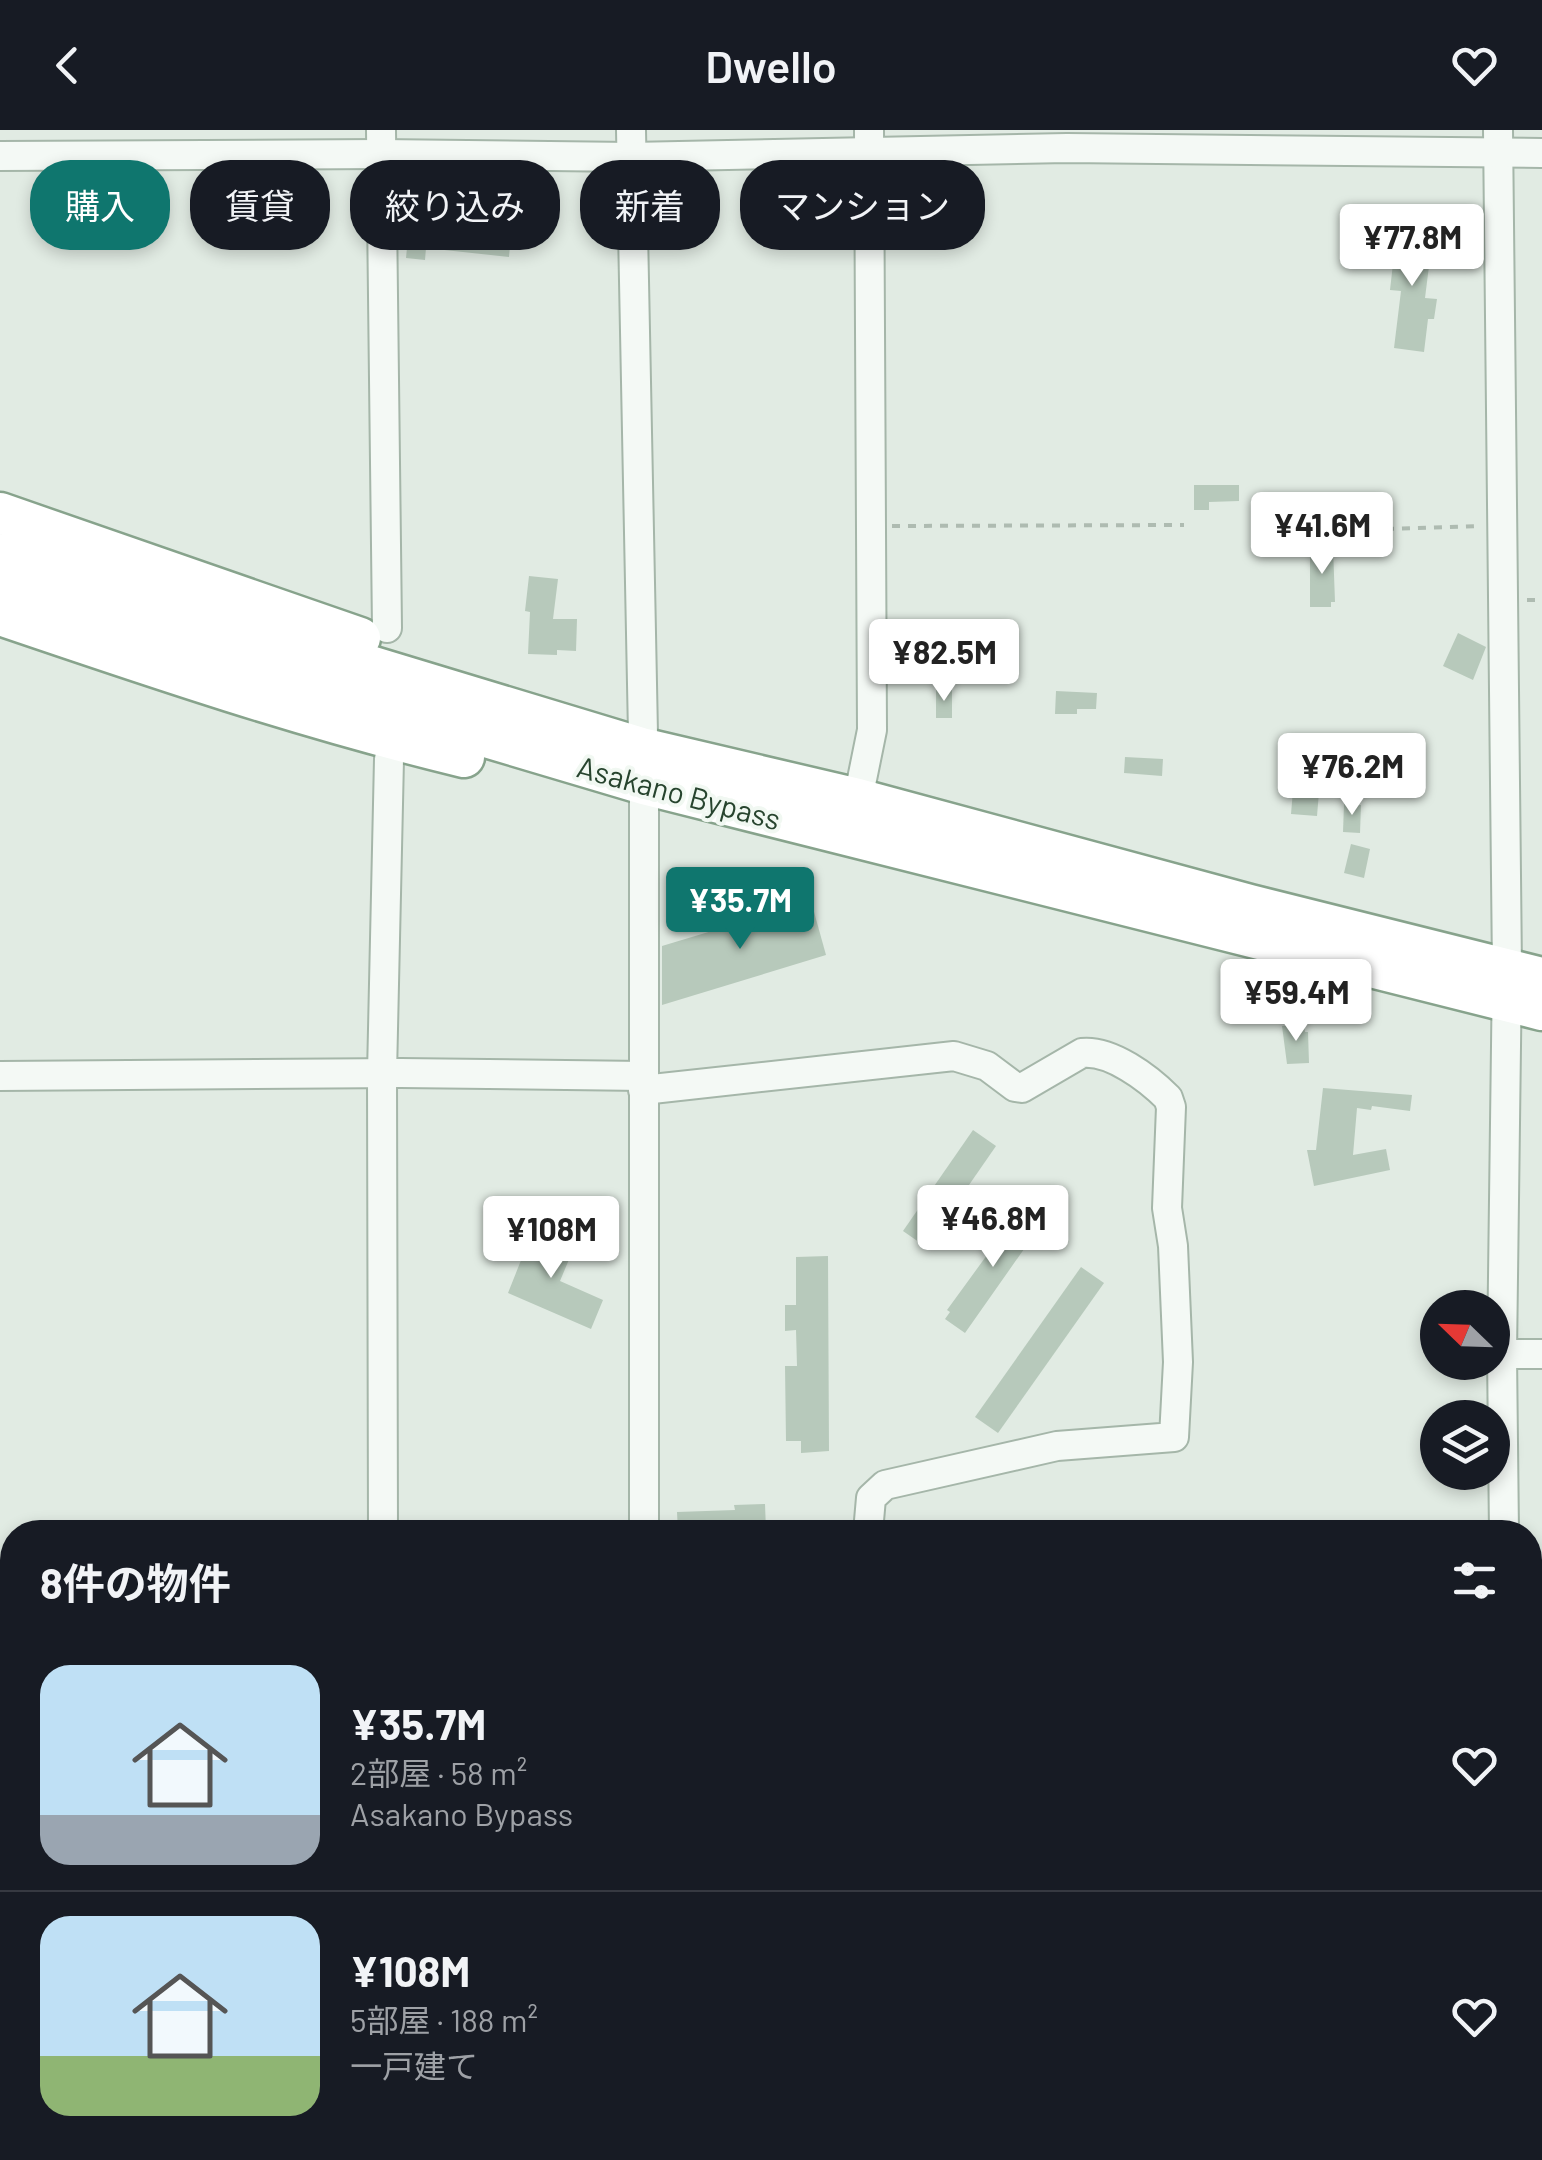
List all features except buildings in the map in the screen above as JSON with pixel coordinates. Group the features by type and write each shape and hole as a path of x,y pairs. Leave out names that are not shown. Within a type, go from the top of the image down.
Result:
{"highway":[{"path":"0,513 389,638 582,714 642,766 596,788 390,739 216,688 0,615"},
{"name":"Asakano Bypass","path":"0,554 642,766 858,798 1250,905 1524,989"},
{"name":"Asakano Bypass","path":"0,586 318,688 1524,989"}],"street":[{"path":"1498,141 1504,526 1524,989 1506,1290"},
{"path":"0,156 381,142 869,142 1067,148 1498,141 1542,153"},
{"path":"381,142 389,638"},
{"path":"858,798 872,730 869,142"},
{"path":"632,143 642,766 644,1520"},
{"path":"383,1520 382,1074 389,759"},
{"path":"0,1076 382,1074 643,1083 954,1056 974,1060 1022,1088 1082,1053 1092,1052 1114,1060 1168,1098 1171,1107 1167,1208 1174,1246 1178,1362 1174,1436 1056,1446 886,1485 871,1498 869,1520"},
{"path":"1510,1354 1542,1354"},
{"path":"1502,1380 1504,1520"}],"path":[{"path":"872,526 1184,525"},
{"path":"1354,530 1504,526"}]}
